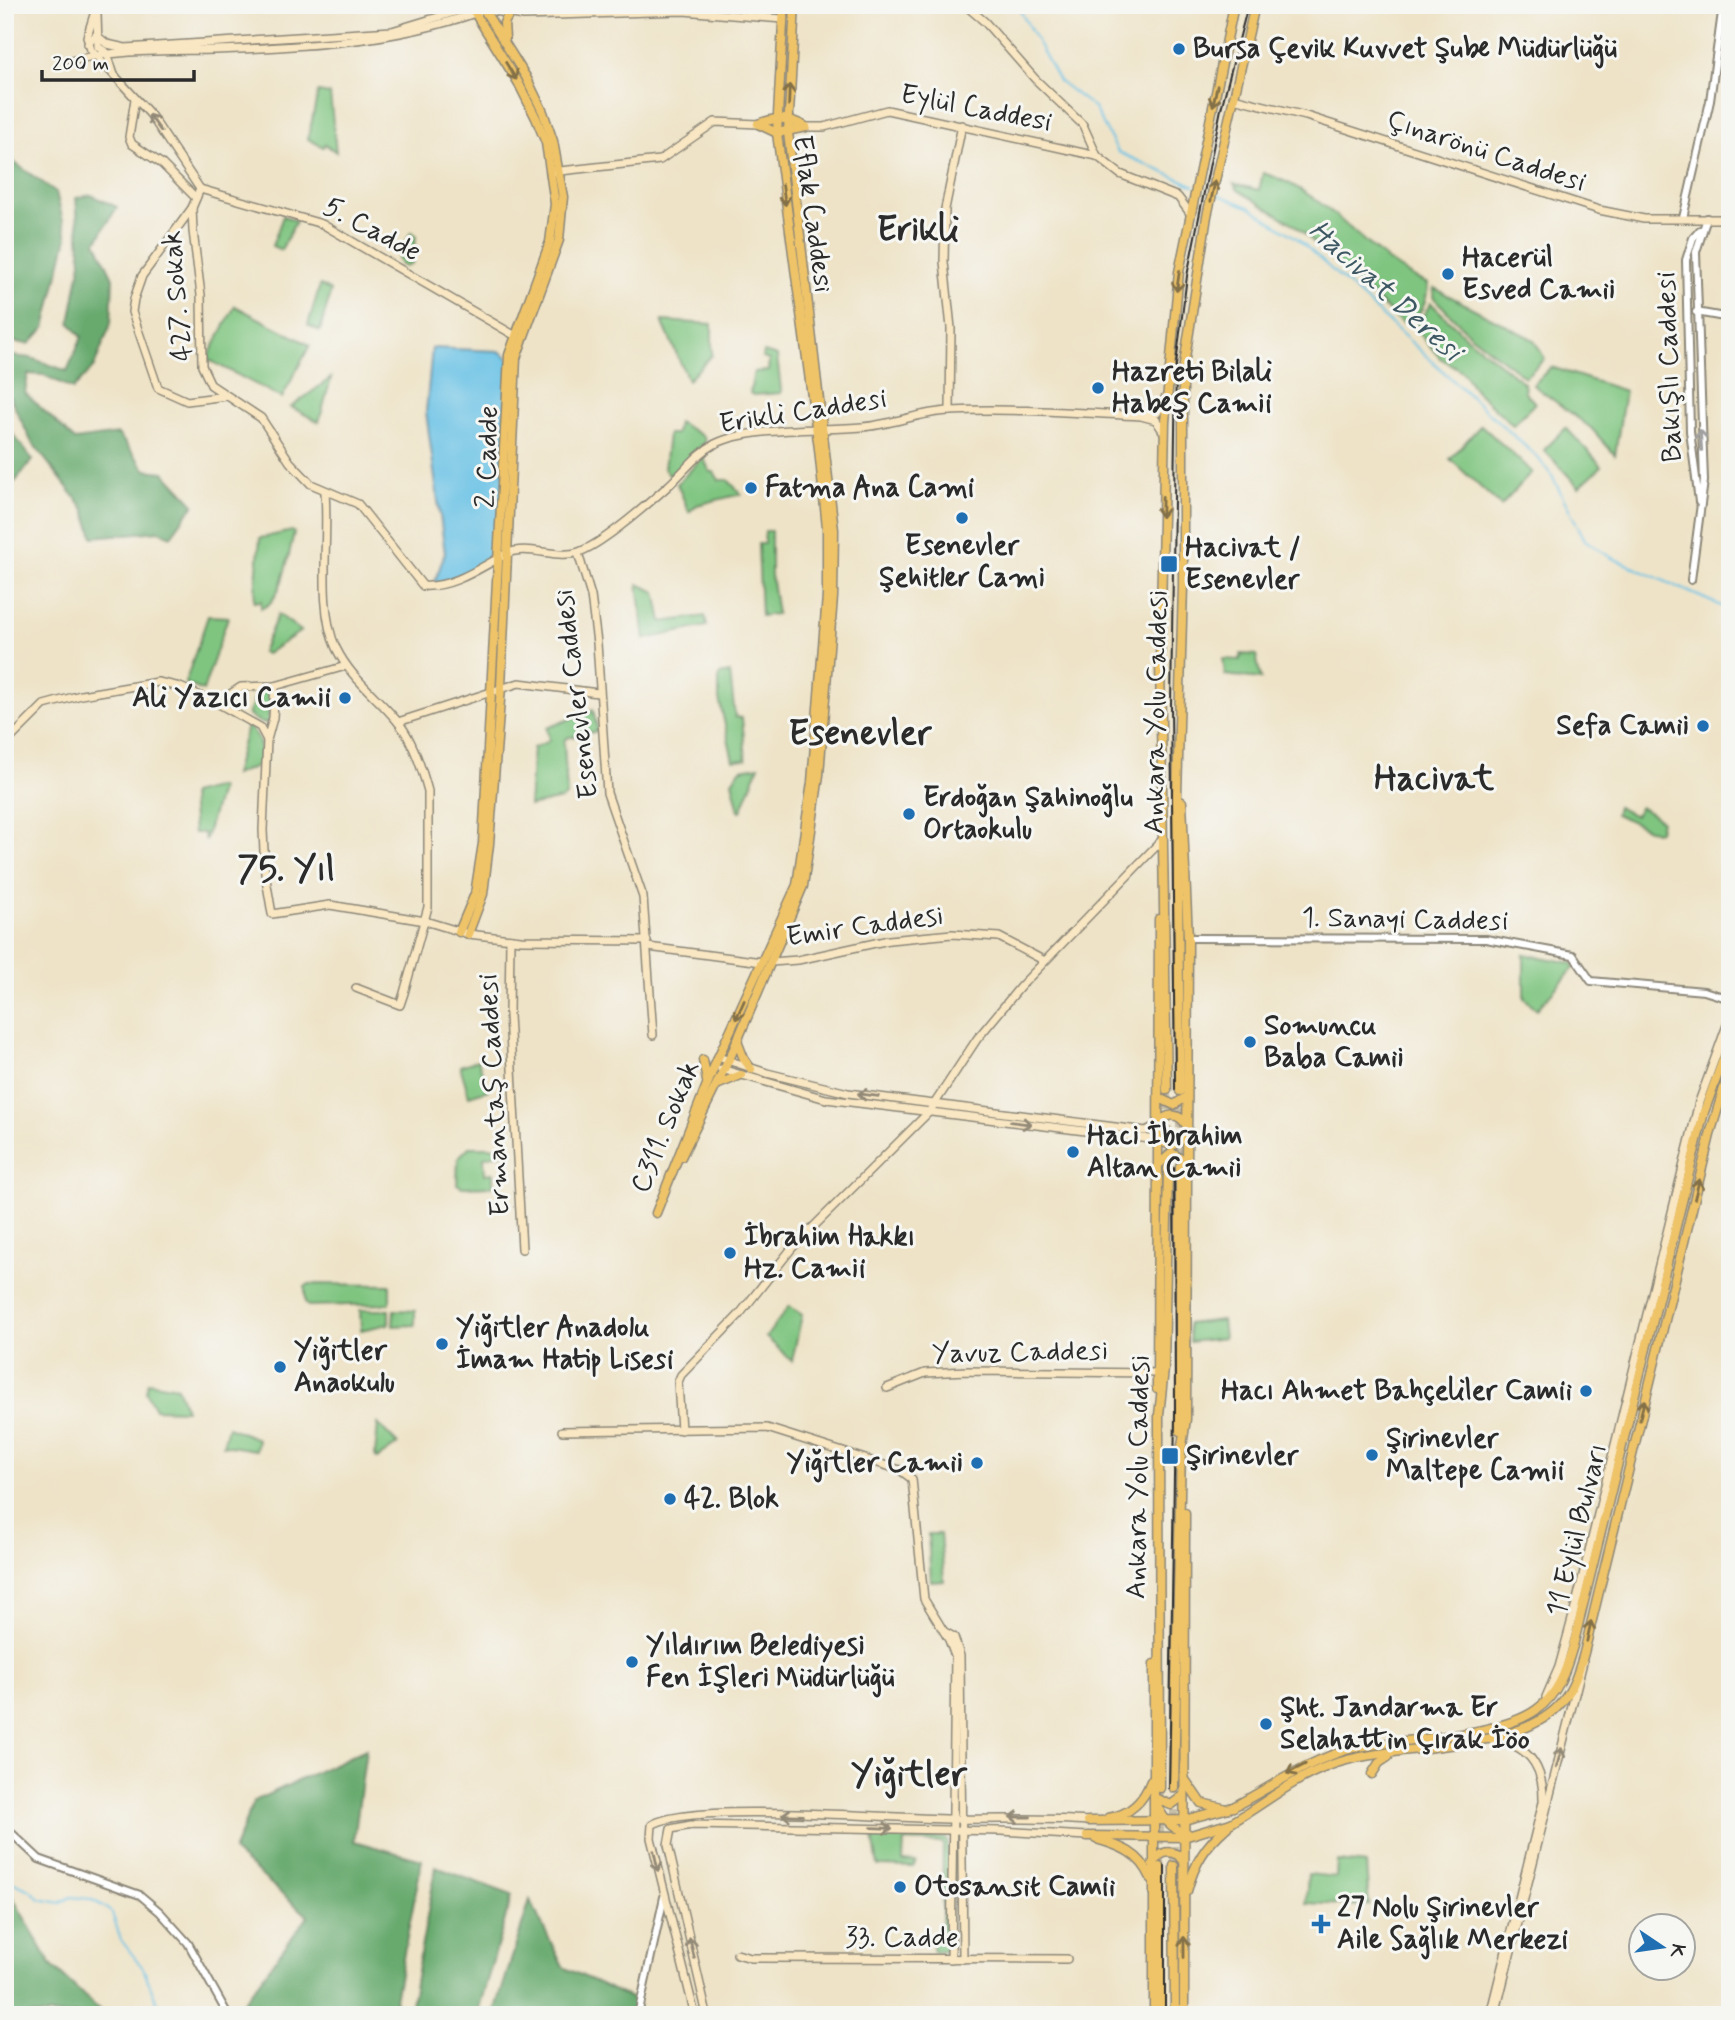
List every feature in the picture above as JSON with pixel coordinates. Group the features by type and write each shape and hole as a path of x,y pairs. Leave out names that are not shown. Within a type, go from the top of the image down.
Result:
{"main road":[{"path":"114,78 107,53 98,47 97,5 90,23 88,44 94,55 114,78 135,99 177,152 181,164 200,189"},
{"name":"Eflak Caddesi","path":"784,5 777,133 820,428"},
{"name":"Eflak Caddesi","path":"795,5 788,132 820,428"},
{"path":"964,5 985,22 1035,79 1083,125 1097,156 1120,174 1178,197 1191,209"},
{"name":"Ankara Yolu Caddesi","path":"1167,1090 1160,652 1166,395 1174,310 1191,209 1234,5"},
{"name":"Ankara Yolu Caddesi","path":"1183,1094 1177,832 1183,371 1207,216 1255,5"},
{"path":"96,35 107,44 125,48 271,43 391,31 467,8 483,7 509,14 570,17 683,12 783,19"},
{"name":"2. Cadde","path":"483,7 543,112 555,171 555,204 550,242 514,335 507,372 497,689"},
{"path":"71,61 107,53 392,36 467,8"},
{"name":"2. Cadde","path":"464,933 483,894 508,552 516,358 559,240 563,197 536,118 518,82 467,8"},
{"path":"508,47 503,29 509,14"},
{"path":"88,44 96,35"},
{"name":"Çınarönü Caddesi","path":"1233,98 1323,121 1585,206 1644,219 1730,219"},
{"path":"135,99 130,137 132,144 161,163 196,198"},
{"name":"Eylül Caddesi","path":"806,127 824,127 887,110 1097,156"},
{"path":"758,124 776,117 789,118 806,127"},
{"path":"555,171 660,160 715,122 758,124 777,133 806,127"},
{"path":"950,411 951,328 944,262 945,209 962,125"},
{"path":"161,163 173,164 177,152"},
{"name":"427. Sokak","path":"200,189 192,208 201,295 202,366 211,385 261,418 290,462 311,484 325,493 340,495 358,505 424,586 433,587 474,572 508,552"},
{"name":"5. Cadde","path":"200,189 323,224 514,335"},
{"path":"192,208 142,276 132,312 158,388 187,401 226,396"},
{"path":"1141,416 1157,413 1166,395"},
{"name":"Erikli Caddesi","path":"578,553 602,538 667,487 715,444 730,439 820,428 863,428 907,416 950,411 1141,416"},
{"path":"1141,416 1160,423 1164,439"},
{"path":"767,962 803,886 821,753 834,597 834,546 820,428"},
{"path":"680,1158 736,1044 797,886 812,782 827,597 827,528 820,428"},
{"path":"325,493 327,624 346,666 368,694 398,722 424,774 428,791 428,907 400,1005 356,988"},
{"path":"508,552 578,553"},
{"name":"Esenevler Caddesi","path":"578,553 591,596 597,643 598,693 607,793 641,889 648,944 653,1034"},
{"path":"217,703 242,687 275,686 346,666"},
{"path":"5,744 44,705 81,695 158,682 180,687 217,703 260,727 267,740"},
{"path":"398,722 520,683 598,693"},
{"path":"267,740 273,718 275,686"},
{"name":"Emir Caddesi","path":"267,740 263,831 265,873 272,914 330,905 425,921 464,933 510,939 648,944 767,962 798,960 889,940 952,934 999,937 1043,960"},
{"path":"716,1062 743,1075 826,1099 1158,1140 1172,1146 1186,1136 1183,1094 1188,938 1179,750"},
{"path":"681,1430 678,1382 681,1376 739,1315 792,1248 936,1104 977,1039 1043,960 1163,839"},
{"path":"1159,1415 1157,1373 1163,1166 1158,1140 1159,903 1163,853"},
{"name":"Ermantaş Caddesi","path":"510,939 509,1015 521,1188 522,1249"},
{"name":"C311. Sokak","path":"656,1213 716,1062 767,962"},
{"path":"1543,1704 1559,1667 1574,1612 1699,1102 1730,1017"},
{"name":"11 Eylül Bulvarı","path":"1088,1821 1169,1823 1203,1817 1233,1807 1297,1769 1330,1755 1353,1748 1504,1724 1543,1704 1560,1682 1573,1646 1704,1112 1730,1041"},
{"path":"736,1044 751,1069"},
{"path":"703,1060 707,1083"},
{"path":"725,1066 751,1069 837,1091 1146,1131 1159,1124 1166,1116 1182,1118 1186,1125"},
{"name":"11 Eylül Bulvarı","path":"1231,1823 1288,1785 1329,1765 1523,1729 1553,1711 1574,1683 1584,1653 1711,1131 1730,1068"},
{"path":"716,1086 743,1075"},
{"path":"950,1084 951,1100 961,1107"},
{"path":"1159,1098 1174,1105 1183,1094"},
{"name":"Ankara Yolu Caddesi","path":"1174,1788 1181,1457 1183,1165 1186,1136"},
{"path":"1163,1166 1172,1153 1183,1165"},
{"name":"Ankara Yolu Caddesi","path":"1160,1788 1159,1415 1164,1369 1163,1166"},
{"name":"Yavuz Caddesi","path":"887,1388 925,1373 1157,1373"},
{"path":"562,1431 767,1428 906,1473 913,1486 924,1599 955,1656 957,1831 951,1959"},
{"path":"1181,1457 1185,1483 1186,1587 1184,2015"},
{"path":"1159,1487 1156,1505 1153,1775 1157,1838 1160,2015"},
{"path":"1495,2015 1579,1686 1584,1653"},
{"path":"1480,1739 1518,1746 1528,1755 1543,1783 1543,1802 1490,2015"},
{"path":"1352,1759 1363,1762 1372,1774 1378,1763 1398,1752"},
{"path":"1184,1774 1189,1788 1200,1803 1215,1808 1233,1807"},
{"path":"1153,1775 1160,1803 1175,1804 1184,1794"},
{"path":"695,2015 664,1896 651,1838 652,1825 670,1817 692,1814 957,1819 1037,1817 1088,1821 1117,1817 1127,1812 1146,1794 1153,1775"},
{"path":"1153,1775 1156,1801 1169,1823 1184,1835"},
{"path":"1157,1838 1169,1823"},
{"path":"707,2015 668,1845 671,1829 691,1825 1157,1838 1197,1835 1231,1823"},
{"path":"1184,1904 1194,1865 1201,1853 1231,1823"},
{"path":"957,1831 963,1959"},
{"path":"1087,1836 1142,1860 1153,1882"},
{"path":"1154,2015 1153,1882 1158,1855 1166,1852 1179,1855 1184,1861"},
{"path":"1174,1866 1175,2015"},
{"name":"33. Cadde","path":"737,1954 751,1958 1067,1959"}],"street":[{"path":"1684,218 1710,101 1723,5"},
{"name":"Bakışlı Caddesi","path":"1691,580 1704,481 1696,251 1707,218"},
{"name":"Bakışlı Caddesi","path":"1700,508 1690,431 1687,312 1688,248 1702,229"},
{"path":"1687,312 1730,318"},
{"name":"1. Sanayi Caddesi","path":"1188,938 1501,940 1573,955 1591,981 1704,991 1730,999"},
{"path":"5,1827 38,1859 139,1895 160,1912 188,1943 228,2015"},
{"path":"638,2015 664,1896"}],"green space":[{"path":"318,92 330,94 336,152 325,144 323,147 308,139"},
{"path":"5,156 56,192 67,237 45,328 29,344 5,341"},
{"path":"1263,173 1287,182 1309,195 1385,258 1428,284 1423,306 1410,324 1402,323 1295,225 1238,190 1234,184 1259,190"},
{"path":"91,195 117,207 96,242 113,278 111,323 94,367 73,389 44,375 28,374 25,393 75,440 118,434 146,470 164,472 194,504 171,536 159,531 93,537 85,510 31,441 5,387 5,355 31,358 67,371 82,337 70,323 81,262 76,198"},
{"path":"283,216 296,221 281,250 272,246"},
{"path":"411,232 416,236 412,263 406,267 401,265 398,258"},
{"path":"320,285 331,291 320,331 308,325"},
{"path":"1434,288 1534,340 1545,359 1525,377 1470,335 1433,297"},
{"path":"1431,303 1465,336 1524,383 1525,392 1535,403 1513,425 1475,390 1462,371 1440,358 1415,328"},
{"path":"235,306 310,345 282,398 207,359"},
{"path":"662,321 712,324 712,355 688,380"},
{"path":"764,352 777,356 781,393 753,395 750,393 754,372 768,371 769,360 763,358"},
{"path":"1551,367 1625,391 1615,455 1591,428 1533,385"},
{"path":"331,378 319,422 291,407"},
{"path":"678,422 704,437 705,443 670,476 664,469 668,434 676,434"},
{"path":"5,424 33,460 15,482 5,478"},
{"path":"1481,425 1532,472 1501,506 1450,459"},
{"path":"1566,428 1602,466 1579,487 1544,450"},
{"path":"703,457 710,472 714,472 719,480 728,480 741,494 697,505 689,512 677,484"},
{"path":"292,531 294,533 287,564 279,588 268,605 261,608 261,601 254,602 260,538"},
{"path":"765,531 771,531 771,575 777,614 761,616 758,544 764,544"},
{"path":"638,584 656,592 662,622 705,616 707,626 645,639"},
{"path":"278,614 301,631 266,654 262,652"},
{"path":"208,616 228,617 203,691 185,683"},
{"path":"1241,654 1256,655 1261,679 1225,675 1223,659 1240,660"},
{"path":"730,673 735,717 742,718 746,759 733,760 719,699 719,675"},
{"path":"258,690 270,693 268,723 261,723 248,715"},
{"path":"593,710 598,731 566,738 564,742 567,795 562,799 529,806 533,748 549,741 547,728"},
{"path":"247,726 258,738 259,765 234,775"},
{"path":"759,766 739,811 732,781 741,769"},
{"path":"219,787 205,841 204,833 194,833 191,794"},
{"path":"1617,807 1635,816 1640,807 1661,820 1659,831 1655,832 1615,814"},
{"path":"1524,954 1572,963 1575,967 1537,1009 1524,998"},
{"path":"478,1060 488,1090 469,1096 460,1066"},
{"path":"469,1147 508,1147 508,1152 484,1157 485,1174 493,1173 493,1186 462,1187 457,1184 458,1158"},
{"path":"309,1284 390,1285 390,1304 308,1306 305,1302 305,1287"},
{"path":"789,1306 802,1315 792,1361 766,1337"},
{"path":"360,1310 389,1310 389,1324 361,1330"},
{"path":"394,1310 415,1311 415,1325 393,1326"},
{"path":"1222,1320 1224,1338 1190,1342 1188,1324"},
{"path":"148,1382 177,1387 186,1410 155,1409 146,1392"},
{"path":"378,1424 398,1444 377,1459 375,1455"},
{"path":"228,1427 258,1439 256,1450 223,1445"},
{"path":"928,1534 940,1534 944,1581 931,1582"},
{"path":"366,1749 354,1841 422,1860 392,2015 241,2015 238,2009 308,1916 233,1851 254,1801"},
{"path":"873,1837 945,1838 948,1843 949,1951 933,1952 933,1940 942,1939 943,1843 904,1841 903,1861 916,1862 913,1867 878,1866"},
{"path":"1337,1861 1366,1864 1369,1906 1306,1903 1308,1874 1336,1877"},
{"path":"436,1867 512,1895 477,2015 409,2015"},
{"path":"5,1884 52,1966 105,2015 5,2015"},
{"path":"530,1900 563,1967 635,2000 630,2015 494,2015"}],"water":[{"path":"432,348 499,351 509,358 500,558 433,587 445,553 426,412"}],"waterway":[{"name":"Hacivat Deresi","path":"1017,5 1059,81 1094,108 1118,152 1195,186"},
{"name":"Hacivat Deresi","path":"1217,194 1251,208 1298,239 1538,458 1552,476 1585,540 1610,557 1730,610"},
{"path":"5,1879 30,1890 40,1899 60,1903 71,1897 90,1899 112,1913 121,1940 143,1968 157,2002 179,2015"}],"tunnel":[{"path":"1167,1090 1168,1168"},
{"path":"1180,1097 1180,1164"},
{"path":"1160,1788 1160,1867"},
{"path":"1174,1788 1174,1866"}],"railway":[{"path":"1175,1090 1171,705 1176,365 1187,276 1221,109 1248,5"},
{"path":"1169,1788 1175,1413 1174,1168"},
{"path":"1165,1866 1165,2015"}],"place":[{"name":"Bursa Çevik Kuvvet Şube Müdürlüğü","path":"1179,49"},
{"name":"Hacerül Esved Camii","path":"1448,274"},
{"name":"Hazreti Bilali Habeş Camii","path":"1098,388"},
{"name":"Fatma Ana Cami","path":"751,488"},
{"name":"Esenevler Şehitler Cami","path":"962,518"},
{"name":"Hacivat / Esenevler","path":"1169,564"},
{"name":"Ali Yazıcı Camii","path":"345,698"},
{"name":"Sefa Camii","path":"1703,726"},
{"name":"Erdoğan Şahinoğlu Ortaokulu","path":"909,814"},
{"name":"Somuncu Baba Camii","path":"1250,1042"},
{"name":"Haci İbrahim Altan Camii","path":"1073,1152"},
{"name":"İbrahim Hakkı Hz. Camii","path":"730,1253"},
{"name":"Yiğitler Anadolu İmam Hatip Lisesi","path":"442,1344"},
{"name":"Yiğitler Anaokulu","path":"280,1367"},
{"name":"Hacı Ahmet Bahçeliler Camii","path":"1586,1391"},
{"name":"Şirinevler Maltepe Camii","path":"1372,1455"},
{"name":"Şirinevler","path":"1170,1456"},
{"name":"Yiğitler Camii","path":"977,1463"},
{"name":"42. Blok","path":"670,1499"},
{"name":"Yıldırım Belediyesi Fen İşleri Müdürlüğü","path":"632,1662"},
{"name":"Şht. Jandarma Er Selahattin Çırak İöo","path":"1266,1724"},
{"name":"Otosansit Camii","path":"900,1887"},
{"name":"27 Nolu Şirinevler Aile Sağlık Merkezi","path":"1321,1924"}],"district":[{"name":"Erikli","path":"918,230"},
{"name":"Esenevler","path":"860,734"},
{"name":"Hacivat","path":"1434,779"},
{"name":"75. Yıl","path":"286,870"},
{"name":"Yiğitler","path":"909,1775"}]}
